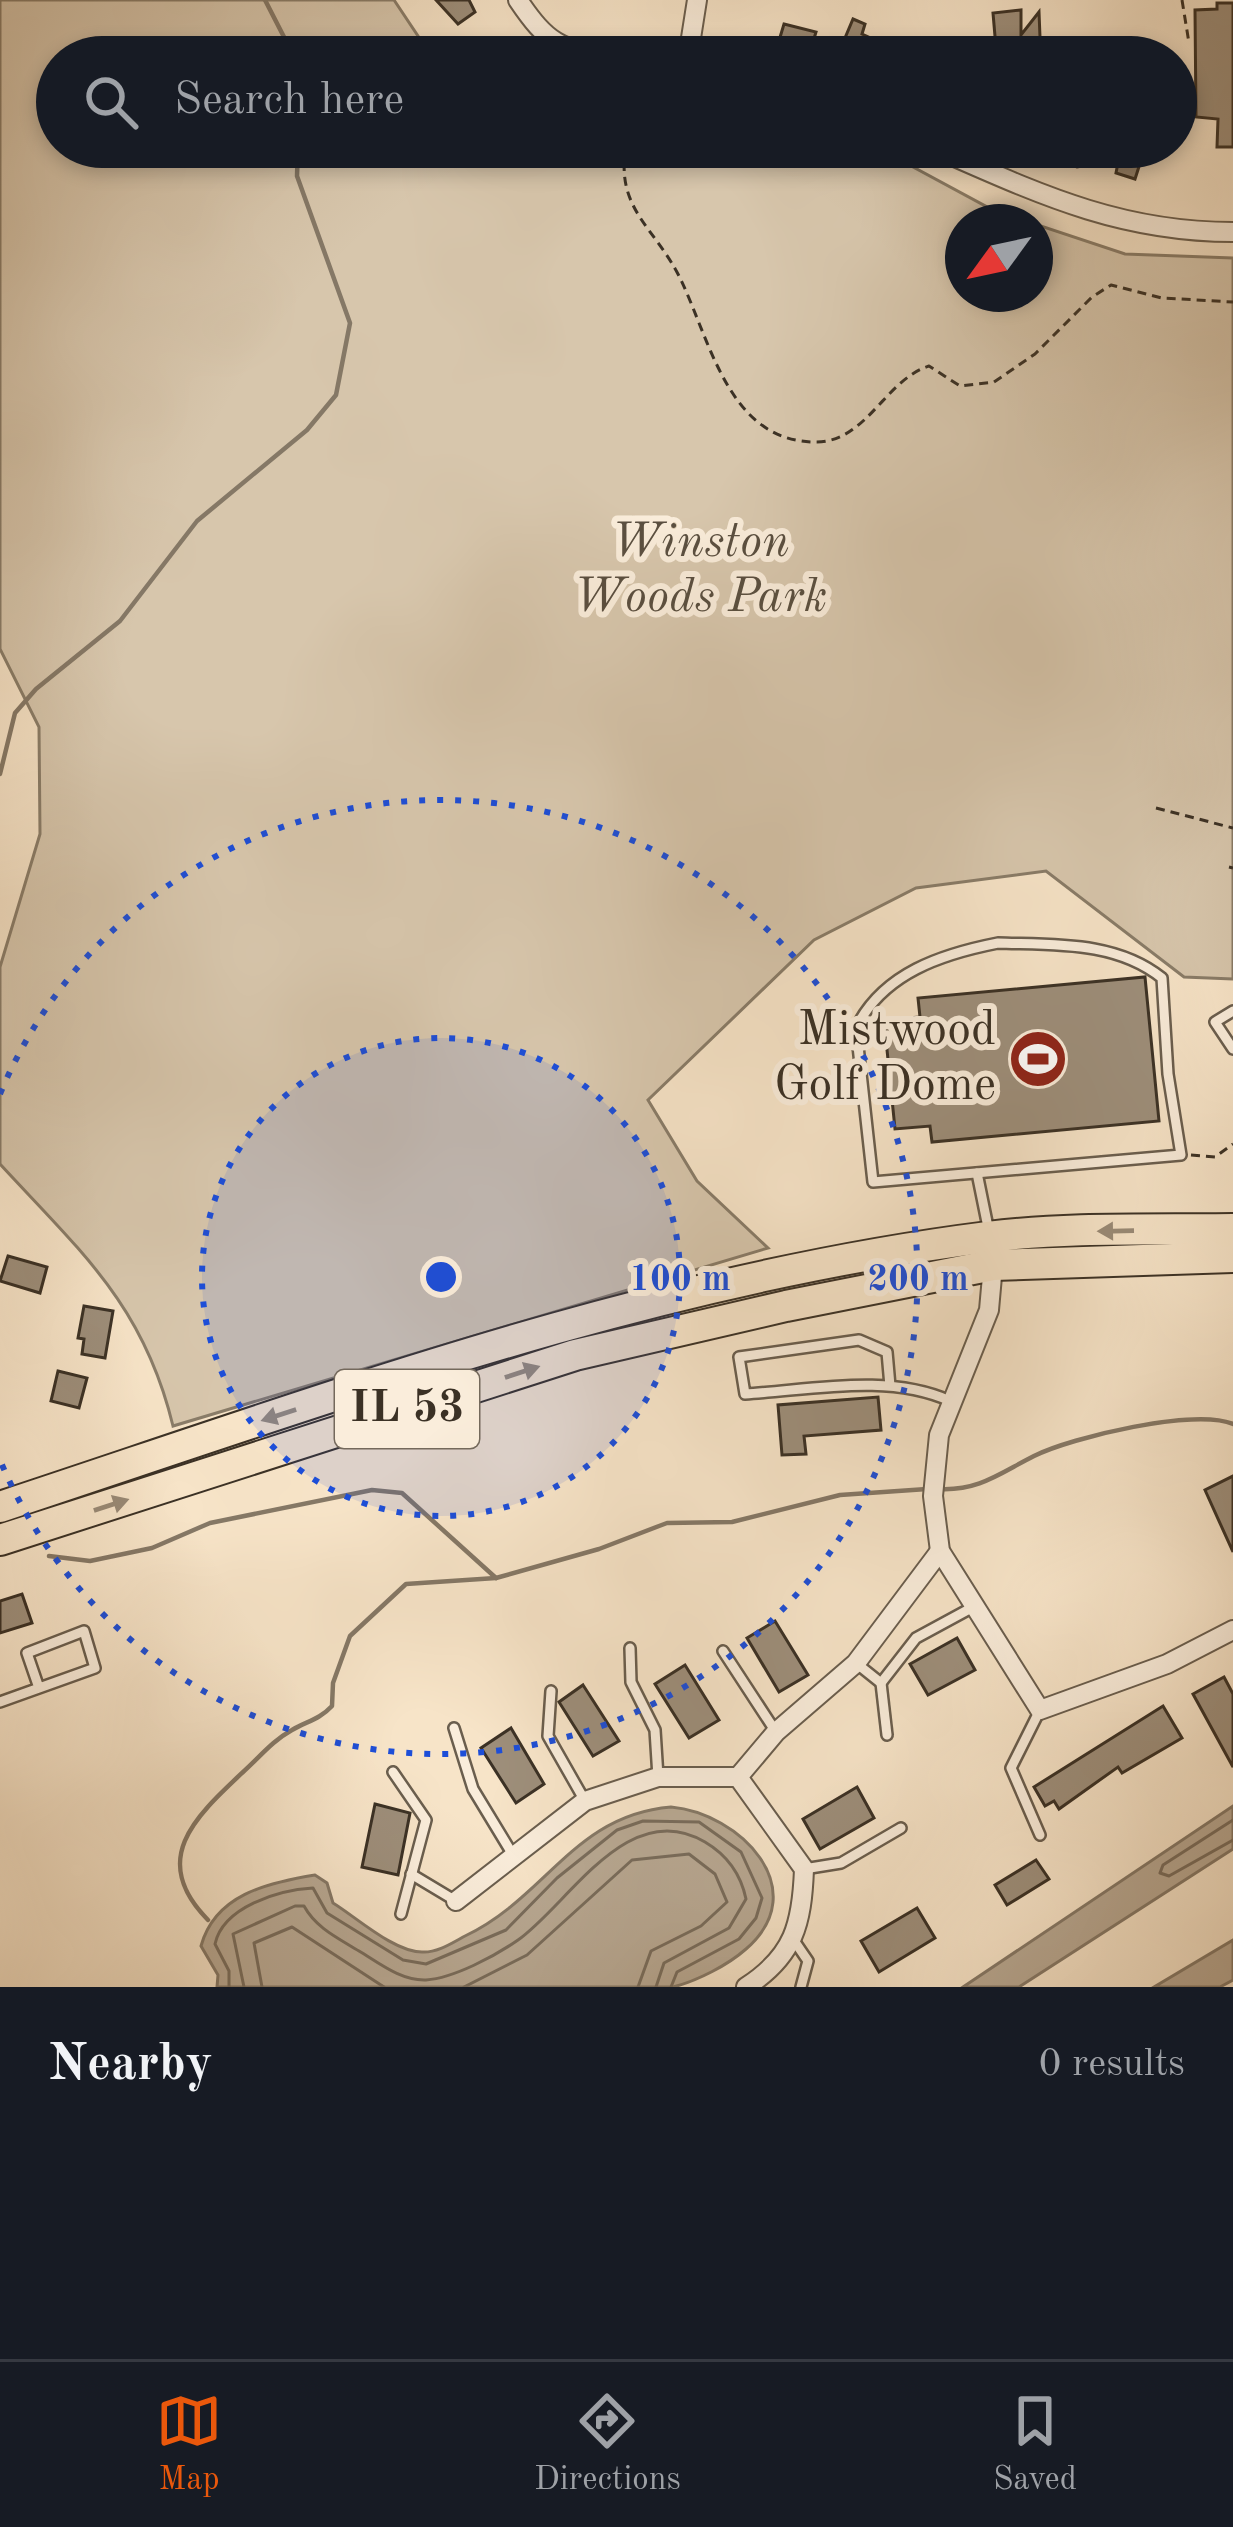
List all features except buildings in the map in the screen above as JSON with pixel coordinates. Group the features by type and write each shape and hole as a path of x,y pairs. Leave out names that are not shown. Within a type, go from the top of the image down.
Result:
{"main road":[{"name":"IL 53","path":"0,1508 507,1341 650,1301 991,1251 1233,1229"},
{"name":"IL 53","path":"0,1540 575,1355 991,1251 1233,1257"}],"street":[{"path":"518,0 543,36"},
{"path":"691,36 697,0"},
{"path":"980,168 1076,210 1186,232 1233,232"},
{"path":"991,1251 988,1310 950,1401 933,1472 934,1496 940,1551 1040,1710 1167,1664 1233,1630"},
{"path":"456,1901 516,1860 585,1801 658,1777 738,1777 776,1732 856,1663 940,1551"},
{"path":"738,1777 804,1869 795,1942 770,1972 746,1987"}],"lane":[{"path":"998,943 1109,950 1139,959 1162,978 1168,1074 1180,1155 873,1182 856,1028 866,1007 900,977 954,951 998,943"},
{"path":"1233,1011 1216,1022 1233,1049"},
{"path":"977,1173 991,1251"},
{"path":"890,1385 887,1352 859,1340 739,1357 745,1394 890,1385 919,1387 950,1401"},
{"path":"886,1735 881,1683 916,1638 975,1606"},
{"path":"0,1702 95,1668 84,1631 26,1653 39,1688"},
{"path":"630,1648 631,1682 655,1730 658,1777"},
{"path":"723,1651 776,1732"},
{"path":"856,1663 881,1683"},
{"path":"551,1691 548,1736 585,1801"},
{"path":"1040,1710 1011,1768 1040,1835"},
{"path":"454,1729 472,1789 516,1860"},
{"path":"393,1772 426,1820 401,1914"},
{"path":"804,1869 841,1863 901,1828"},
{"path":"411,1874 456,1901"},
{"path":"795,1942 808,1961 801,1987"}],"path":[{"path":"1182,0 1188,36"},
{"path":"623,168 627,199 679,277 708,351 750,416 789,441 825,442 844,435 906,377 929,365 960,386 994,382 1035,354 1091,297 1112,285 1162,298 1233,302"},
{"path":"1156,808 1233,828"},
{"path":"1180,1155 1215,1157 1233,1144"}],"green space":[{"name":"Winston Woods Park","path":"0,0 394,0 418,36 36,36 36,168 915,168 982,204 945,204 945,312 1053,312 1053,230 1125,254 1233,258 1233,979 1184,977 1046,871 916,888 814,940 648,1100 697,1181 768,1248 173,1426 161,1384 127,1313 83,1254 0,1164 0,967 40,834 39,727 0,649"}],"water":[{"path":"1233,1806 1233,1849 1019,1987 963,1987"},
{"path":"671,1807 697,1812 743,1839 771,1879 773,1902 765,1926 746,1949 702,1977 673,1987 217,1987 218,1975 201,1946 208,1929 230,1903 278,1882 315,1875 327,1883 333,1903 376,1933 411,1950 433,1951 493,1920 609,1825"},
{"path":"1233,1940 1233,1980 1220,1987 1154,1987"}],"waterway":[{"path":"265,0 283,36"},
{"path":"0,774 15,713 36,689 120,621 197,521 307,430 336,395 350,323 297,168"},
{"path":"939,1489 978,1484 1034,1456 1104,1433 1191,1420 1233,1424"},
{"path":"208,1920 182,1878 180,1859 195,1823 272,1744 332,1706 333,1683 350,1636 406,1584 496,1578 599,1549 667,1523 732,1522 840,1495 927,1489"},
{"path":"49,1556 90,1561 152,1548 210,1523 372,1490 402,1493 496,1578"}],"place":[{"name":"Mistwood Golf Dome","path":"1038,1059"}]}
